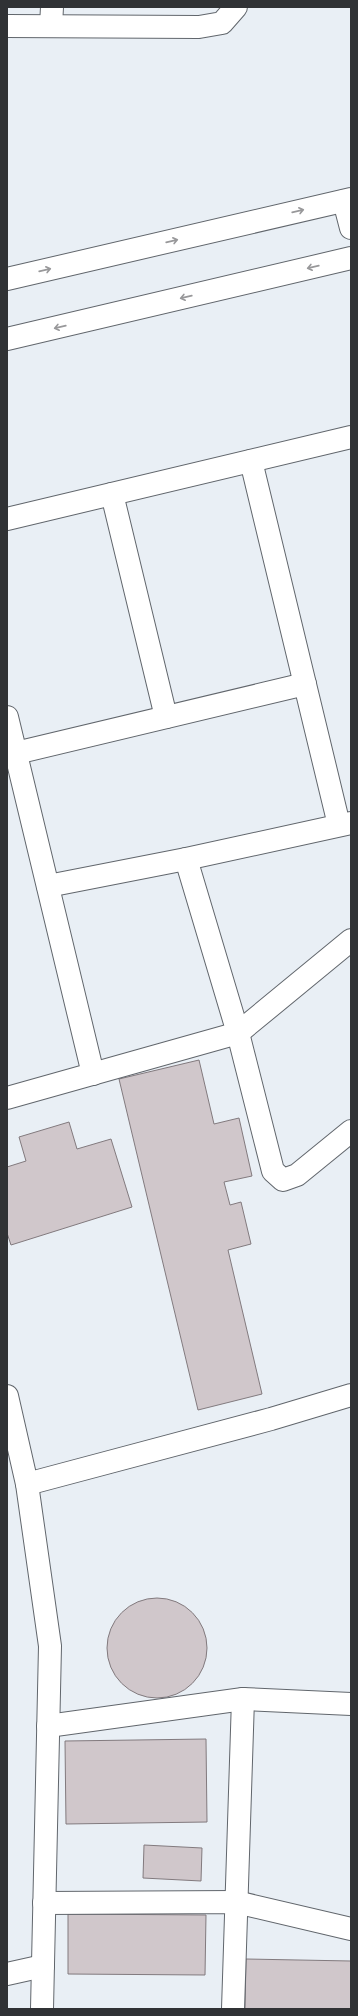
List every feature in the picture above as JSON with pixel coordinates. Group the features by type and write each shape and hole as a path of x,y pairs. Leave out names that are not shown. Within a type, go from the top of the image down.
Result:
{"street":[{"path":"7,26 51,17 199,27 222,22 236,7"},
{"path":"7,278 348,200 351,228"},
{"path":"7,339 351,258"},
{"path":"7,519 351,437"},
{"path":"48,886 186,859 345,824 305,684 251,461"},
{"path":"112,494 166,717"},
{"path":"16,753 305,684"},
{"path":"7,717 93,1074"},
{"path":"186,859 238,1033 273,1171 283,1180 296,1175 351,1131"},
{"path":"7,1098 238,1033 351,940"},
{"path":"27,1484 271,1419 351,1395"},
{"path":"7,1396 27,1484 50,1646 42,2009"},
{"path":"48,1726 243,1699 351,1704"},
{"path":"233,2009 243,1699"},
{"path":"44,1903 236,1902 351,1929"},
{"path":"7,1974 43,1966"}],"building":[{"path":"199,1060 214,1124 239,1118 252,1176 224,1182 230,1205 241,1202 251,1244 228,1250 262,1394 198,1410 119,1079"},
{"path":"69,1122 77,1149 111,1139 132,1207 11,1245 7,1233 7,1167 26,1161 19,1137"},
{"path":"157,1598 176,1602 192,1613 203,1629 207,1648 203,1667 192,1683 176,1694 157,1698 138,1694 122,1683 111,1667 107,1648 111,1629 122,1613 138,1602"},
{"path":"206,1739 207,1822 66,1824 65,1741"},
{"path":"144,1845 202,1848 201,1881 143,1878"},
{"path":"68,1914 206,1915 205,1975 68,1974"},
{"path":"246,1959 351,1961 351,2009 245,2009"}]}
